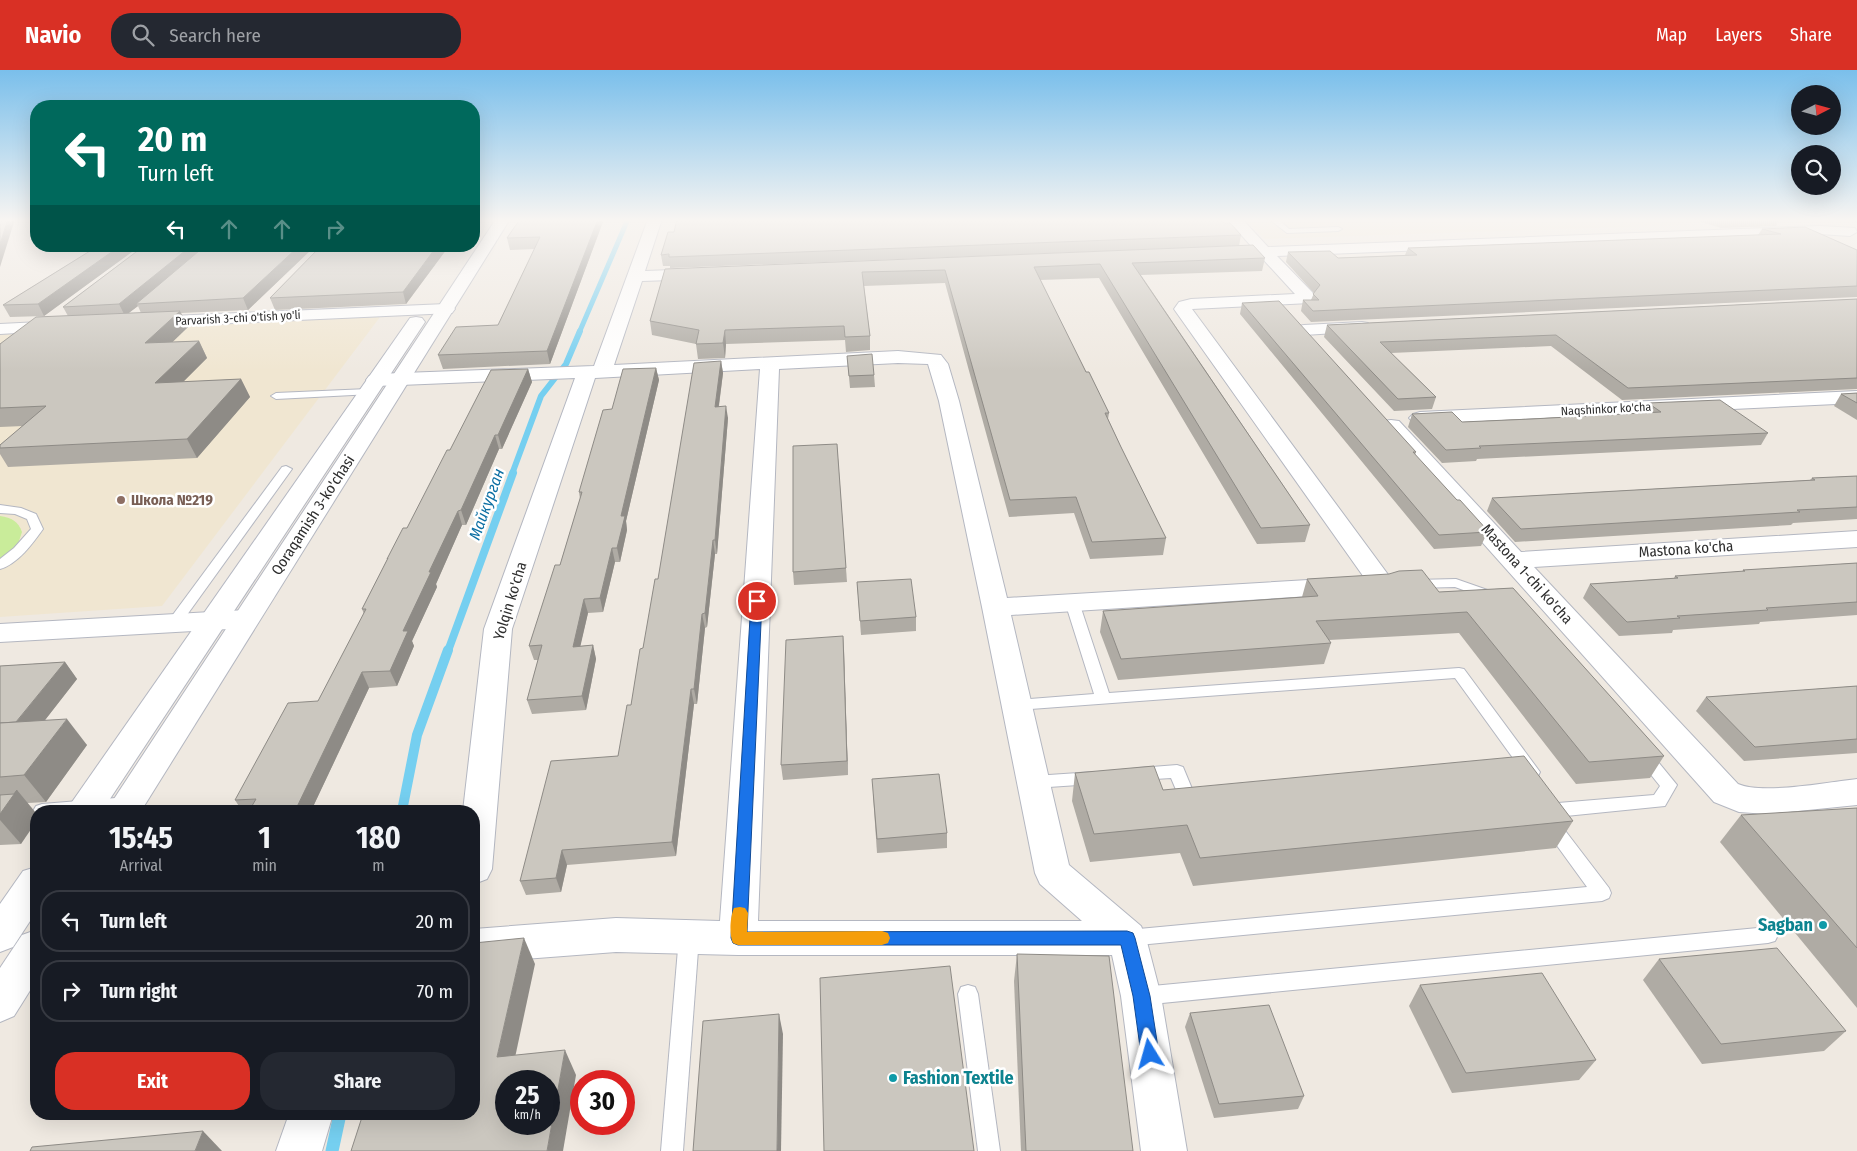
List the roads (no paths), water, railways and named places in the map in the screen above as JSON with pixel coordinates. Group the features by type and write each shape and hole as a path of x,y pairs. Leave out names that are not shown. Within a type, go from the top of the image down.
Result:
{"street":[{"name":"Qoraqamish 3-ko'chasi","path":"128,805 400,379 456,269"},
{"name":"Qoraqamish 3-ko'chasi","path":"89,805 372,386 465,269"},
{"name":"Yolqin ko'cha","path":"480,809 498,629 595,372 638,269"},
{"path":"1282,269 1306,296 1304,299 1191,304 1183,309 1382,584"},
{"path":"636,276 715,273"},
{"path":"255,317 275,297"},
{"path":"1278,300 1323,351"},
{"path":"44,327 68,309"},
{"name":"Parvarish 3-chi o'tish yo'li","path":"134,323 435,309"},
{"path":"0,329 80,325"},
{"path":"1304,330 1383,326"},
{"path":"372,386 400,379 595,372 898,357 934,360 938,364 949,401 996,606 1053,873 1127,938 1141,996 1164,1151"},
{"path":"738,938 770,363"},
{"name":"Naqshinkor ko'cha","path":"1379,413 1857,397"},
{"name":"Mastona 1-chi ko'cha","path":"1379,413 1726,793 1739,799 1767,802 1857,792"},
{"name":"Mastona ko'cha","path":"1515,560 1857,538"},
{"path":"996,606 1382,584"},
{"path":"0,633 246,619"},
{"path":"0,935 30,891"},
{"path":"480,946 616,935 738,938 1127,938"},
{"path":"0,1004 30,956"},
{"path":"299,1151 309,1120"}],"lane":[{"path":"276,396 372,386"},
{"path":"174,623 286,469"},
{"path":"0,509 17,511 32,517 37,529 19,551 0,565"},
{"path":"1382,584 1456,583 1501,600"},
{"path":"1072,602 1103,699"},
{"path":"1017,705 1459,673 1533,773 1514,775 1602,893 1127,938"},
{"path":"1532,799 1659,801 1670,786 1631,742"},
{"path":"1034,782 1177,771 1189,801 1208,800"},
{"path":"1141,996 1768,935"},
{"path":"672,1151 689,937"},
{"path":"968,994 989,1151"}],"waterway":[{"name":"Майкурган","path":"579,333 606,269"},
{"name":"Майкурган","path":"512,474 541,396 566,364 580,331"},
{"name":"Майкурган","path":"448,651 513,473"},
{"name":"Майкурган","path":"403,805 417,735 448,650"},
{"name":"Майкурган","path":"332,1151 339,1120"}],"place":[{"name":"Школа №219","path":"121,500"},
{"name":"Sagban","path":"1823,925"},
{"name":"Fashion Textile","path":"893,1078"}]}
